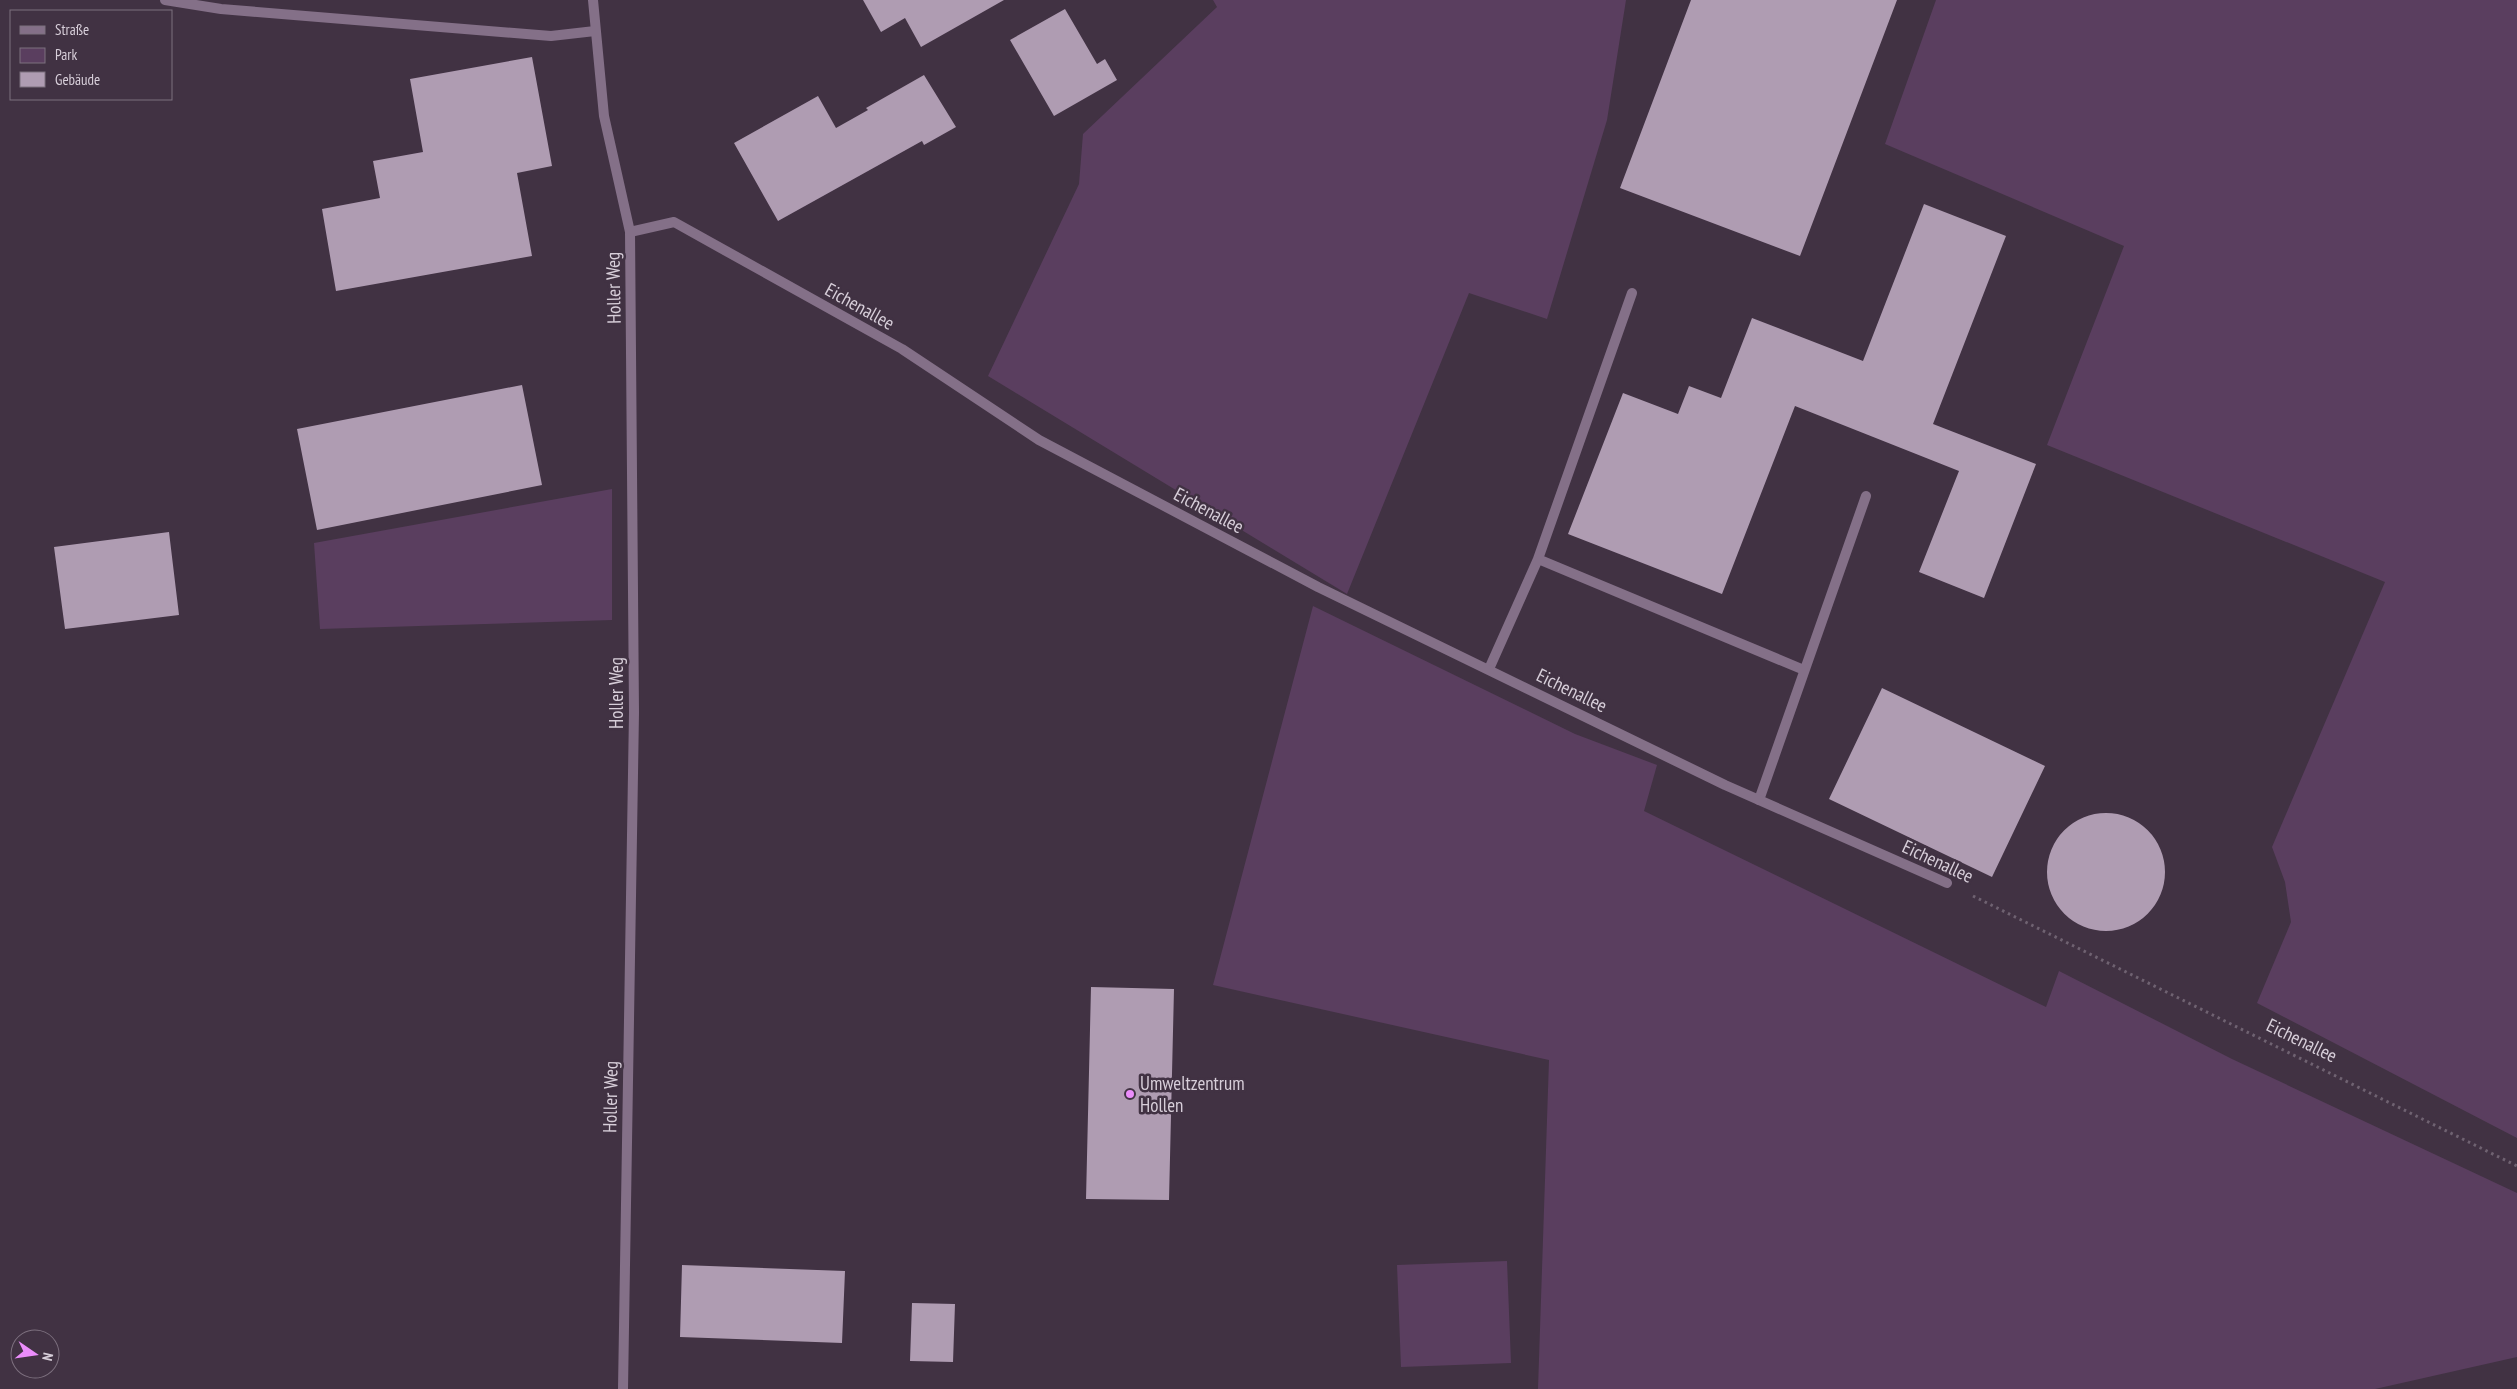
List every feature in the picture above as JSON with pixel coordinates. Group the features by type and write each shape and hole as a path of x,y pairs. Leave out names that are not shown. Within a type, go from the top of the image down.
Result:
{"street":[{"path":"165,0 221,9 550,36 595,31"},
{"name":"Holler Weg","path":"593,0 604,116 630,232 634,712 623,1389"},
{"name":"Eichenallee","path":"630,232 674,222 902,349 1039,440 1318,587 1759,800 1947,883"},
{"path":"1489,669 1538,559 1632,293"},
{"path":"1759,800 1866,496"},
{"path":"1538,559 1804,670"}],"path":[{"name":"Eichenallee","path":"1947,883 2517,1166"}],"green space":[{"path":"1213,0 1626,0 1607,120 1547,319 1469,293 1347,594 988,376 1079,184 1083,134 1217,7"},
{"path":"1936,0 2517,0 2517,1138 2257,1003 2291,922 2285,882 2272,847 2385,582 2047,445 2124,246 1885,144"},
{"path":"612,489 612,620 320,629 314,543"},
{"path":"1313,606 1575,734 1657,765 1644,811 2046,1007 2059,971 2232,1059 2517,1193 2517,1357 2375,1389 1538,1389 1549,1060 1213,985"},
{"path":"1507,1261 1511,1363 1401,1367 1397,1265"}],"building":[{"path":"863,0 1004,0 921,47 905,18 881,32"},
{"path":"1691,0 1897,0 1800,256 1620,188"},
{"path":"1065,9 1097,64 1105,59 1117,80 1054,116 1010,40"},
{"path":"532,57 552,166 517,173 532,256 336,291 322,209 380,198 373,161 423,152 410,79"},
{"path":"924,75 956,127 924,145 922,141 778,221 734,143 818,96 836,128 868,110 866,108"},
{"path":"1924,204 2006,236 1933,424 2036,464 1984,598 1919,572 1959,471 1795,406 1722,594 1568,534 1623,393 1678,414 1689,386 1721,398 1752,318 1863,361"},
{"path":"522,385 542,485 317,530 297,429"},
{"path":"169,532 179,615 65,629 54,547"},
{"path":"1882,688 2045,766 1992,877 1829,799"},
{"path":"2106,813 2129,817 2148,830 2161,849 2165,872 2161,895 2148,914 2129,927 2106,931 2083,927 2064,914 2051,895 2047,872 2051,849 2064,830 2083,817"},
{"name":"Umweltzentrum Hollen","path":"1091,987 1174,989 1169,1200 1086,1199"},
{"path":"682,1265 845,1271 842,1343 680,1337"},
{"path":"912,1303 955,1304 953,1362 910,1361"}],"place":[{"name":"Umweltzentrum Hollen","path":"1130,1094"}]}
